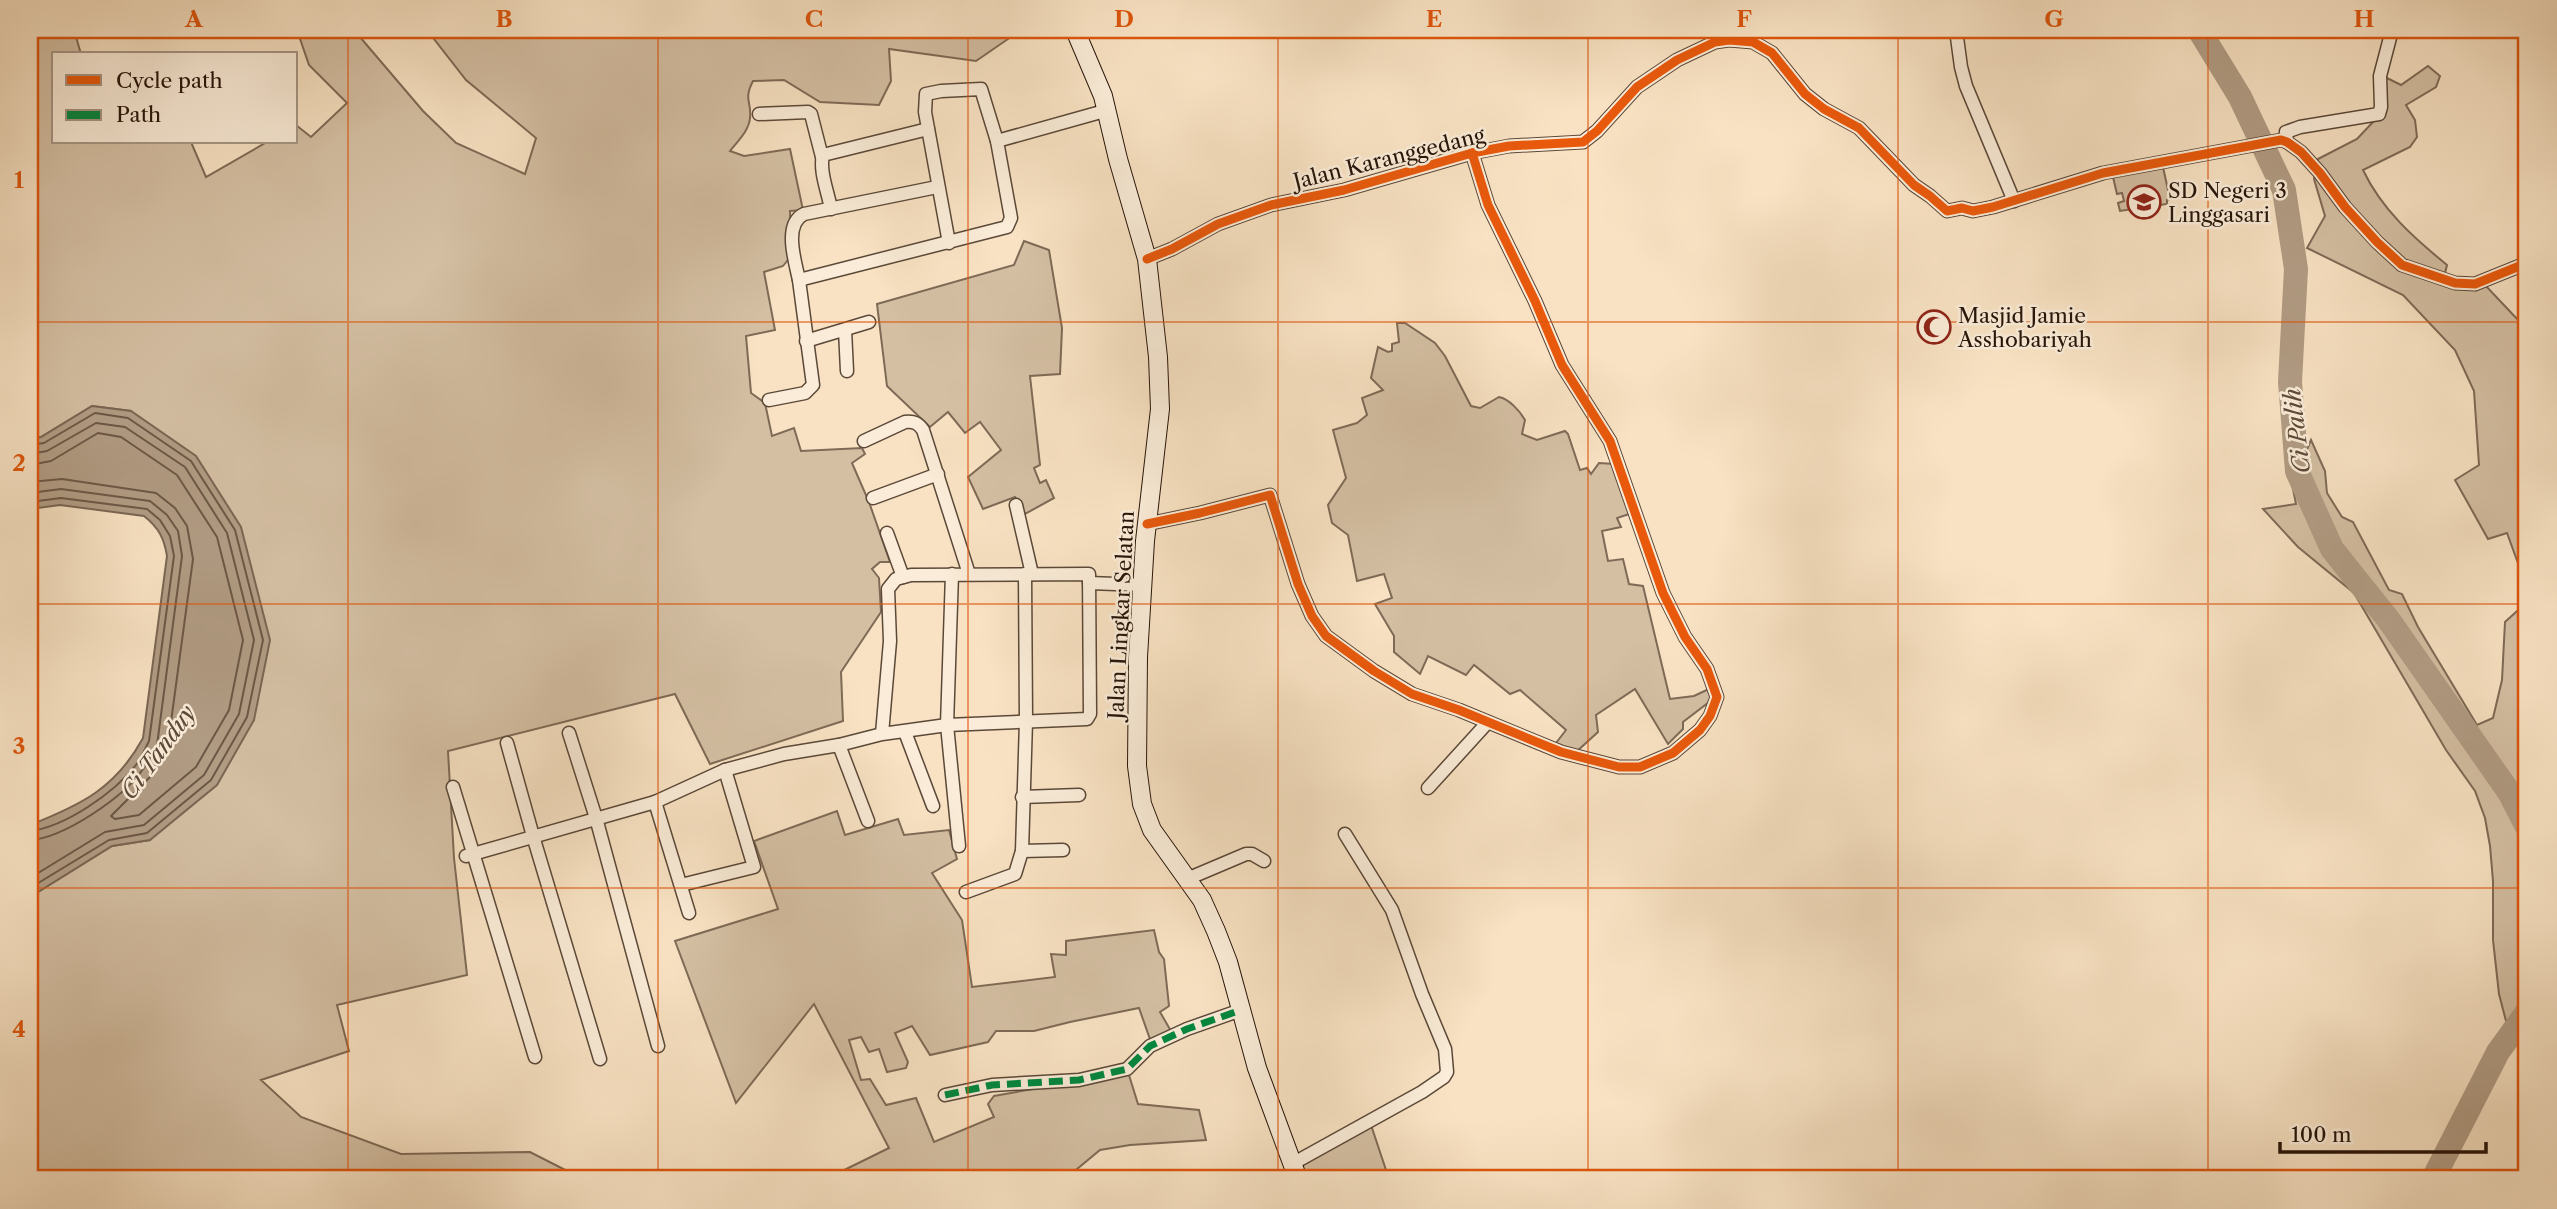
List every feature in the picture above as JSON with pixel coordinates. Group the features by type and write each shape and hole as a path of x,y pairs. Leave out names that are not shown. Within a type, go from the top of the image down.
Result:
{"street":[{"name":"Jalan Lingkar Selatan","path":"1075,30 1108,110 1118,159 1147,259 1158,357 1160,409 1146,524 1138,657 1137,766 1142,804 1152,830 1202,900 1216,931 1228,962 1261,1081 1295,1172"},
{"path":"1956,30 1966,86 2014,201"},
{"path":"2392,30 2382,62 2381,110 2376,116 2288,131 2284,141 2312,164 2344,207 2402,265 2455,283 2475,284 2527,263"},
{"name":"Jalan Karanggedang","path":"1147,259 1218,224 1271,205 1344,190 1472,153 1509,146 1583,142 1597,131 1637,87 1677,60 1715,42 1744,40 1761,45 1772,53 1805,94 1824,109 1859,128 1914,185 1947,212 1962,208 1973,211 2014,201 2103,173 2242,146 2284,141"},
{"path":"799,279 948,243 1009,225 1011,218 997,141 984,92 980,89 927,93 925,97 925,112 948,243"},
{"path":"997,141 1108,110"},
{"path":"759,114 808,111 811,114 831,209"},
{"path":"822,157 825,153 836,150 928,129"},
{"path":"1146,524 1270,495 1298,584 1312,616 1326,636 1374,671 1412,694 1561,752 1619,767 1640,767 1682,747 1706,723 1717,697 1707,669 1685,637 1663,593 1609,441 1562,365 1535,301 1488,205 1472,153"},
{"path":"769,400 805,393 811,389 813,382 794,256 794,221 804,214 937,187"},
{"path":"806,341 869,323"},
{"path":"845,330 847,371"},
{"path":"864,441 905,422 915,422 923,430 969,574"},
{"path":"873,498 938,474"},
{"path":"966,892 1015,874 1022,851 1028,574 1016,505"},
{"path":"887,533 903,576"},
{"path":"952,574 947,726 958,846"},
{"path":"470,854 655,802 725,770 784,754 839,745 882,734 947,726 1026,721 1081,722 1090,714 1089,574 952,574 903,576 892,582 888,589 890,641 882,734"},
{"path":"1089,583 1142,585"},
{"path":"1428,788 1488,722"},
{"path":"905,732 933,806"},
{"path":"569,733 596,818 658,1046"},
{"path":"507,743 600,1059"},
{"path":"839,745 868,821"},
{"path":"681,885 754,867 725,770"},
{"path":"453,787 470,854 535,1057"},
{"path":"1023,797 1079,795"},
{"path":"655,802 689,914"},
{"path":"1295,1172 1422,1092 1447,1072 1445,1049 1392,910 1345,834"},
{"path":"1022,851 1063,850"},
{"path":"1187,879 1246,854 1252,854 1264,861"},
{"path":"945,1095 992,1085 1079,1080 1127,1069 1150,1046 1187,1029 1241,1010"}],"shaded area":[{"path":"30,30 74,30 80,52 52,52 52,144 192,144 206,177 264,144 298,144 298,127 311,137 347,103 309,65 297,30 354,30 423,111 456,143 525,174 536,138 466,80 427,30 1004,30 1008,39 976,61 889,49 891,81 879,105 820,102 784,80 753,81 748,97 749,123 730,151 744,156 790,149 803,210 790,211 791,256 783,266 764,272 775,330 746,336 751,393 765,403 772,436 794,428 801,451 862,448 865,454 852,463 890,562 880,562 872,569 879,578 881,612 841,672 843,721 710,764 675,694 448,751 454,858 467,975 337,1005 349,1051 261,1080 301,1117 401,1154 530,1152 583,1179 30,1179 30,897 112,846 150,840 254,720 131,411 92,406 41,437 30,439"},
{"path":"2428,66 2440,76 2436,87 2406,105 2415,120 2417,137 2410,147 2363,170 2389,211 2447,265 2442,285 2474,289 2486,286 2520,322 2527,319 2527,588 2507,533 2488,539 2455,480 2479,465 2474,391 2455,350 2403,295 2307,248 2325,216 2314,179 2318,159 2357,139 2373,122 2383,76 2401,85"},
{"path":"2163,167 2170,199 2167,204 2120,211 2118,203 2124,201 2122,193 2117,194 2113,177"},
{"path":"1024,241 1049,250 1062,328 1060,374 1030,376 1040,465 1034,468 1040,483 1046,480 1054,498 1025,514 1015,497 983,509 968,477 1001,450 980,422 965,433 948,412 930,427 887,386 877,304 1014,265"},
{"path":"1397,323 1405,323 1435,343 1445,356 1471,406 1480,408 1499,397 1503,398 1514,406 1525,420 1522,434 1537,440 1565,431 1580,470 1587,468 1591,474 1599,463 1615,464 1632,513 1617,518 1621,527 1602,531 1608,561 1623,559 1629,584 1643,586 1670,699 1694,696 1711,688 1713,699 1683,722 1683,729 1668,744 1635,689 1596,715 1598,732 1576,752 1556,743 1566,730 1520,690 1510,694 1474,665 1466,675 1428,656 1420,674 1394,652 1394,636 1375,604 1392,598 1384,574 1357,581 1348,535 1332,523 1328,505 1346,478 1333,430 1357,423 1367,415 1362,398 1383,390 1371,378 1378,347 1388,352 1392,351 1392,344 1399,342"},
{"path":"2311,440 2325,471 2327,493 2342,517 2353,522 2389,590 2402,594 2418,627 2477,725 2493,718 2502,680 2505,622 2527,602 2527,1047 2515,1038 2506,1021 2499,994 2493,940 2490,846 2485,818 2475,791 2446,750 2354,593 2298,547 2263,509 2296,504 2292,484"},
{"path":"837,811 845,835 898,819 904,835 949,830 957,859 932,873 962,920 972,987 1055,977 1051,954 1066,955 1066,941 1154,930 1159,952 1164,959 1169,1006 1160,1012 1171,1031 1151,1042 1139,1008 1034,1031 996,1031 988,1042 930,1055 912,1026 895,1033 908,1062 906,1068 887,1072 879,1049 869,1052 861,1037 849,1040 861,1080 870,1079 886,1105 916,1098 934,1142 994,1117 988,1104 994,1096 1128,1072 1138,1104 1199,1110 1206,1140 1130,1145 1100,1150 1065,1179 826,1179 889,1148 814,1004 736,1103 675,941 778,909 754,841"},
{"path":"1371,1125 1389,1179 1304,1179 1298,1167"}],"water":[{"name":"Ci Tanduy","path":"92,406 131,411 196,456 241,527 270,640 254,720 217,785 150,840 112,846 30,897 30,825 96,793 121,770 143,738 167,556 160,534 144,516 60,505 30,509 30,439 41,437"}],"waterway":[{"name":"Ci Palih","path":"2199,30 2240,97 2284,190 2296,269 2290,382 2297,471 2332,549 2388,619 2509,792 2527,827"},
{"name":"Ci Palih","path":"2433,1179 2498,1052 2527,1012"}],"marked path":[{"path":"945,1095 992,1085 1079,1080 1127,1069 1150,1046 1187,1029 1241,1010"}],"cycle path":[{"path":"1147,259 1218,224 1271,205 1344,190 1472,153 1509,146 1583,142 1597,131 1637,87 1677,60 1715,42 1729,40 1753,42 1772,53 1805,94 1824,109 1859,128 1914,185 1947,211 1962,208 1973,211 1993,207 2103,173 2281,140 2301,152 2345,207 2402,265 2455,283 2475,284 2527,263"},
{"path":"1147,524 1270,495 1298,584 1312,616 1326,636 1374,671 1412,694 1459,710 1561,752 1619,767 1640,767 1673,753 1700,730 1710,716 1717,697 1707,669 1685,637 1663,593 1610,441 1562,365 1535,301 1488,205 1472,153"}],"place":[{"name":"SD Negeri 3 Linggasari","path":"2144,202"},
{"name":"Masjid Jamie Asshobariyah","path":"1934,327"}]}
